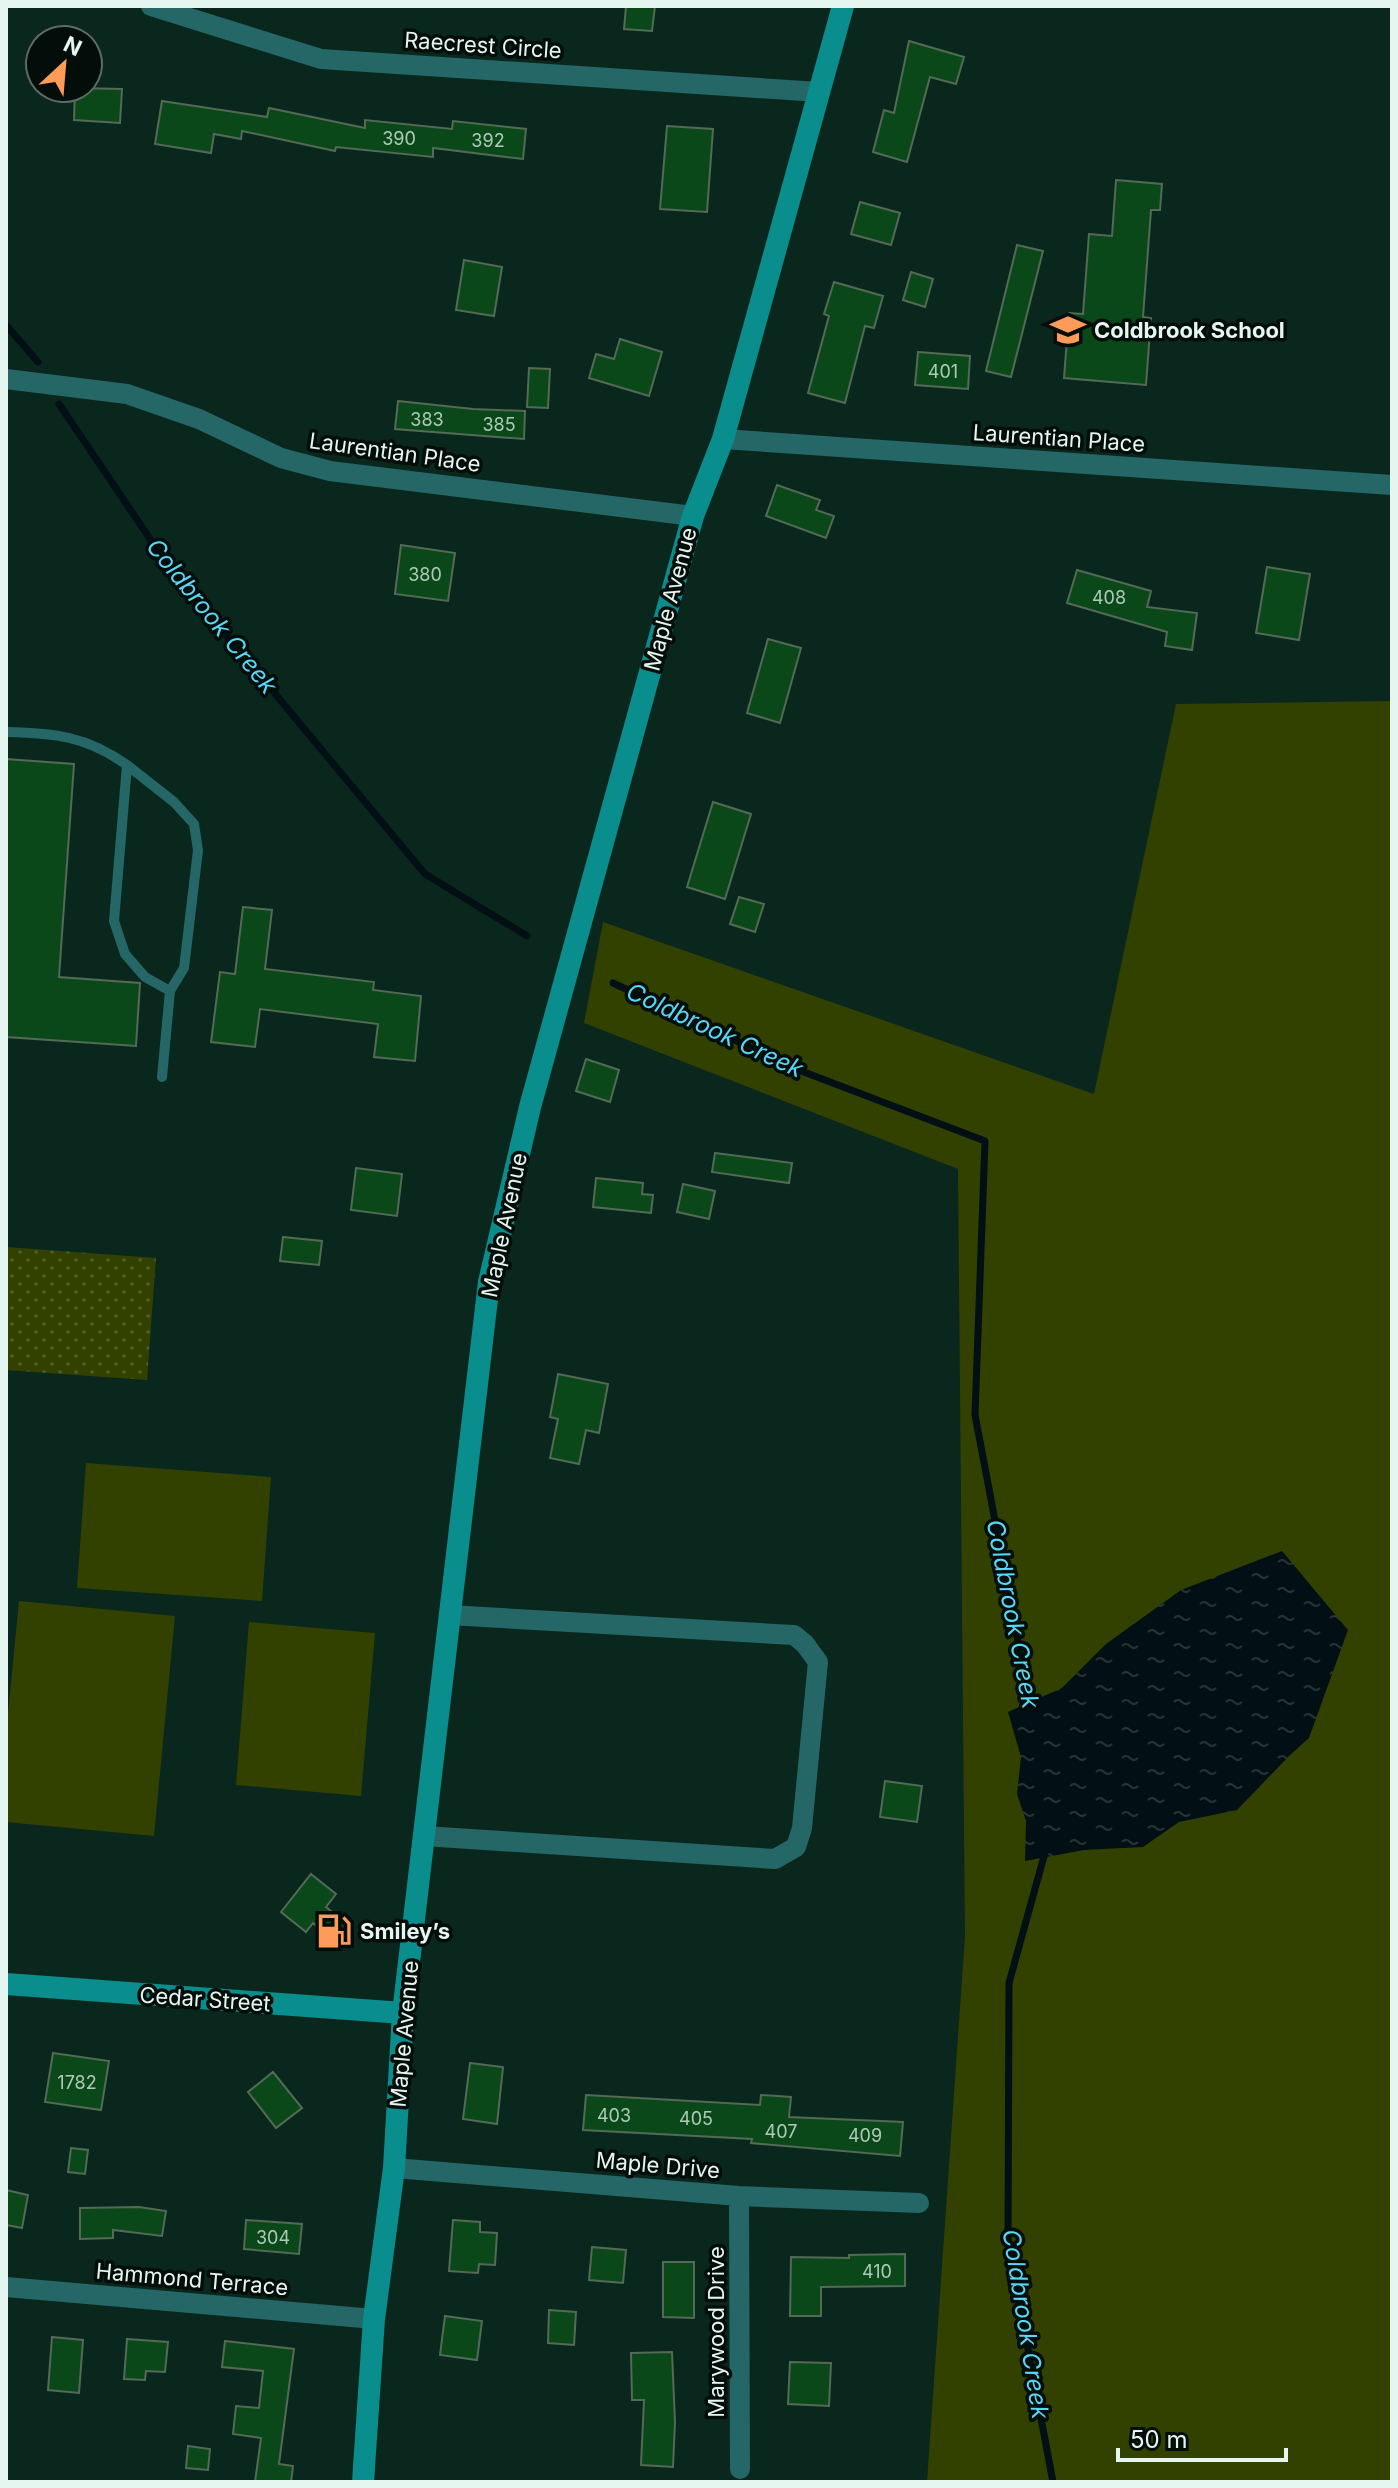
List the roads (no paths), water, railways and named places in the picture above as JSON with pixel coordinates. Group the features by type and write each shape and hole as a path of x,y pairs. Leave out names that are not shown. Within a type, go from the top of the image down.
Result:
{"main road":[{"name":"Maple Avenue","path":"363,2482 374,2319 394,2168 403,2013 489,1282 530,1107 693,516 723,439 843,6"},
{"name":"Cedar Street","path":"6,1984 403,2013"}],"street":[{"name":"Raecrest Circle","path":"151,6 321,59 819,92"},
{"name":"Laurentian Place","path":"6,379 127,394 199,419 281,458 330,471 693,516"},
{"name":"Laurentian Place","path":"723,439 1392,485"},
{"path":"424,1836 775,1859 796,1847 802,1828 818,1662 794,1635 449,1615"},
{"name":"Maple Drive","path":"394,2168 739,2196 919,2203"},
{"name":"Marywood Drive","path":"739,2196 740,2469"},
{"name":"Hammond Terrace","path":"6,2287 374,2319"}],"lane":[{"path":"6,732 77,738 105,749 174,802 194,824 198,850 184,968 170,991 162,1077"},
{"path":"127,765 114,921 125,954 145,977 170,991"}],"water":[{"path":"1282,1551 1348,1630 1309,1738 1237,1810 1179,1822 1143,1847 1084,1850 1025,1861 1026,1821 1017,1794 1021,1757 1008,1712 1062,1688 1106,1644 1181,1590"}],"waterway":[{"name":"Coldbrook Creek","path":"6,325 38,362"},
{"name":"Coldbrook Creek","path":"59,404 167,564 425,874 527,936"},
{"name":"Coldbrook Creek","path":"613,983 796,1069 985,1141 975,1415 1031,1710"},
{"name":"Coldbrook Creek","path":"1046,1849 1009,1983 1008,2243 1053,2482"}],"place":[{"name":"Coldbrook School","path":"1068,330"},
{"name":"Smiley’s","path":"334,1931"}]}
